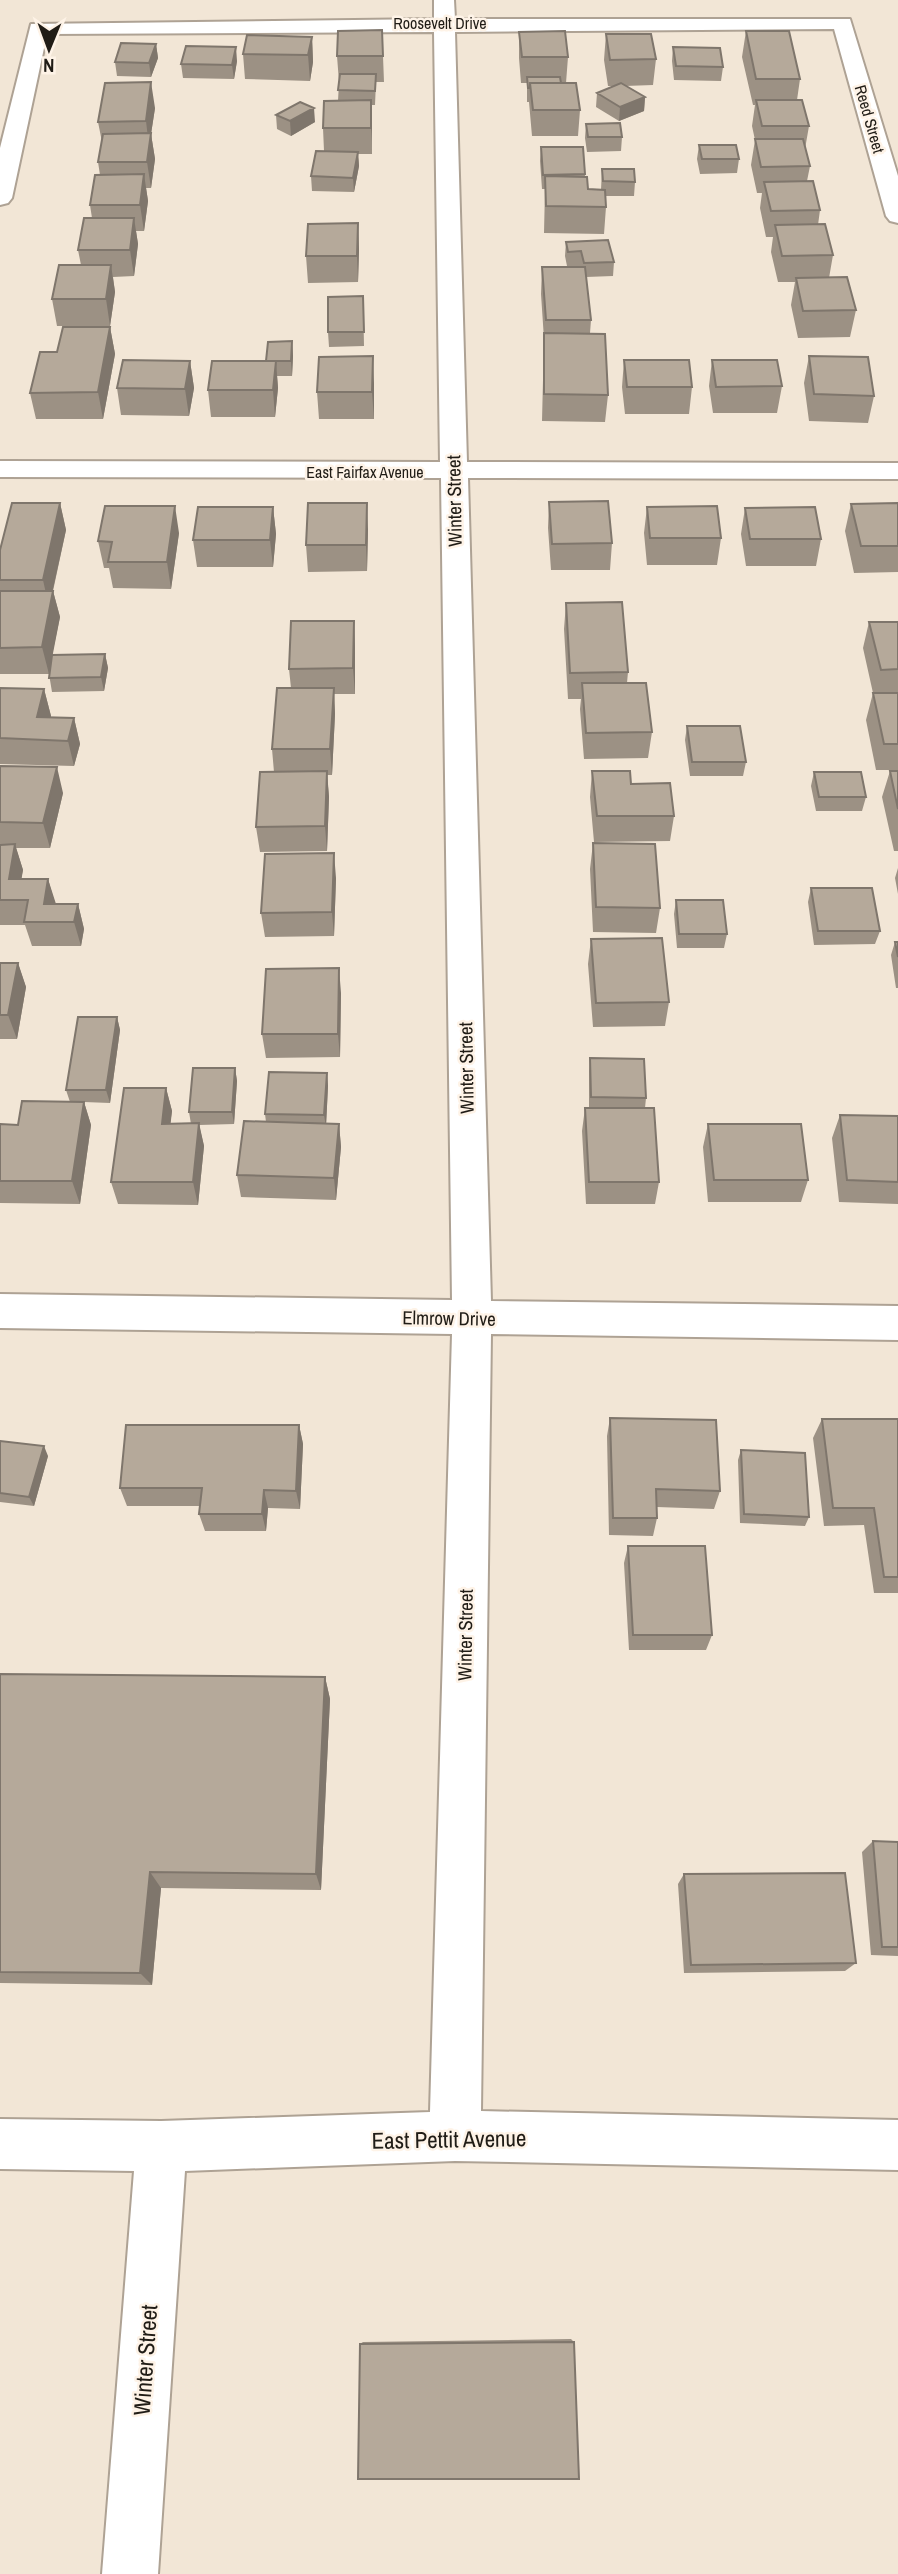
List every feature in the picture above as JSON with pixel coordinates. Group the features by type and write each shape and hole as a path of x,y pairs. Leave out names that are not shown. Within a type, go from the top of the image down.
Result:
{"street":[{"name":"Roosevelt Drive","path":"0,198 38,28 444,12 842,23"},
{"name":"Winter Street","path":"444,12 472,1318 455,2137"},
{"name":"Reed Street","path":"842,23 898,216"},
{"name":"East Fairfax Avenue","path":"0,469 898,471"},
{"name":"Elmrow Drive","path":"0,1311 898,1322"},
{"name":"East Pettit Avenue","path":"0,2144 161,2146 455,2137 898,2145"},
{"name":"Winter Street","path":"130,2574 161,2146"}],"building":[{"path":"382,30 383,56 337,56 338,31"},
{"path":"565,31 568,57 522,57 519,32"},
{"path":"746,31 789,31 800,79 756,79"},
{"path":"606,34 651,34 656,59 610,60"},
{"path":"247,35 312,37 308,55 243,54"},
{"path":"121,43 156,44 149,63 115,62"},
{"path":"186,46 236,47 232,65 181,64"},
{"path":"673,47 720,48 723,67 676,66"},
{"path":"340,74 376,74 375,91 338,90"},
{"path":"527,77 560,77 561,83 530,83 528,88"},
{"path":"151,82 146,121 98,122 105,83"},
{"path":"530,83 576,83 580,110 533,110"},
{"path":"621,83 645,97 620,107 597,93"},
{"path":"371,100 371,128 323,128 324,101"},
{"path":"756,100 802,100 809,126 762,126"},
{"path":"300,102 314,108 290,121 276,115"},
{"path":"620,123 622,137 588,137 586,124"},
{"path":"151,133 147,162 98,162 103,134"},
{"path":"755,139 803,139 810,166 761,167"},
{"path":"699,145 736,145 739,159 702,159"},
{"path":"541,147 583,147 585,174 543,175"},
{"path":"316,151 358,152 353,178 311,176"},
{"path":"602,169 634,169 635,182 603,181"},
{"path":"144,174 140,205 90,205 95,175"},
{"path":"545,176 587,177 588,189 605,190 606,207 546,206"},
{"path":"813,181 820,210 771,211 764,182"},
{"path":"84,218 134,218 130,250 78,250"},
{"path":"358,223 357,256 306,256 308,224"},
{"path":"825,224 833,255 782,256 775,225"},
{"path":"608,240 614,262 584,263 581,251 568,252 566,242"},
{"path":"59,265 111,265 106,299 52,299"},
{"path":"542,267 585,267 591,320 546,320"},
{"path":"847,277 856,310 803,311 796,278"},
{"path":"363,296 364,332 328,332 328,297"},
{"path":"63,327 110,327 98,392 30,393 40,352 57,352"},
{"path":"544,333 605,334 608,395 544,394"},
{"path":"292,341 291,361 266,361 268,342"},
{"path":"373,356 372,392 317,392 319,357"},
{"path":"809,356 868,357 874,396 814,394"},
{"path":"123,360 190,361 185,389 117,388"},
{"path":"624,360 689,360 692,387 627,387"},
{"path":"712,360 777,360 782,386 716,387"},
{"path":"212,361 276,361 273,390 208,390"},
{"path":"608,501 612,543 552,544 549,502"},
{"path":"12,503 60,503 43,580 0,580 0,550"},
{"path":"308,503 367,503 366,545 306,545"},
{"path":"898,503 898,546 861,546 851,504"},
{"path":"105,506 175,506 167,562 108,562 112,542 98,541"},
{"path":"717,506 721,538 650,538 647,507"},
{"path":"198,507 273,507 270,540 193,540"},
{"path":"815,507 821,539 750,539 745,508"},
{"path":"0,591 53,591 42,647 0,648"},
{"path":"622,602 628,672 570,673 566,603"},
{"path":"291,621 354,621 353,668 289,669"},
{"path":"869,622 898,622 898,669 881,670"},
{"path":"105,654 101,677 49,678 52,655"},
{"path":"582,683 646,683 652,732 586,733"},
{"path":"0,688 44,689 37,717 74,718 68,741 0,738"},
{"path":"277,688 334,688 330,749 272,749"},
{"path":"873,693 898,693 898,744 884,744"},
{"path":"687,726 740,726 746,762 692,762"},
{"path":"0,766 57,767 43,823 0,822"},
{"path":"327,771 325,826 256,827 260,772"},
{"path":"592,771 630,771 631,784 670,783 674,816 597,816"},
{"path":"890,771 898,771 898,809"},
{"path":"814,772 861,772 866,797 819,797"},
{"path":"593,843 655,844 660,908 596,907"},
{"path":"15,844 9,879 48,879 44,904 78,904 74,922 24,922 28,900 0,900 0,845"},
{"path":"334,853 332,912 261,913 265,854"},
{"path":"811,888 872,888 880,931 818,931"},
{"path":"676,900 723,900 727,934 679,934"},
{"path":"662,938 669,1002 596,1003 591,939"},
{"path":"0,963 18,963 8,1015 0,1015"},
{"path":"339,968 338,1034 262,1034 266,969"},
{"path":"78,1017 117,1017 106,1090 66,1090"},
{"path":"590,1058 644,1059 646,1098 591,1097"},
{"path":"193,1068 235,1068 232,1112 189,1112"},
{"path":"269,1072 327,1073 324,1115 265,1114"},
{"path":"124,1088 166,1088 162,1124 199,1123 193,1182 111,1182"},
{"path":"22,1101 84,1102 72,1181 0,1181 0,1124 18,1125"},
{"path":"585,1108 654,1108 659,1182 589,1182"},
{"path":"840,1115 898,1116 898,1182 847,1180"},
{"path":"244,1121 339,1124 334,1178 237,1175"},
{"path":"708,1124 801,1124 808,1180 714,1180"},
{"path":"610,1418 716,1420 720,1491 656,1489 657,1518 613,1518"},
{"path":"822,1419 898,1419 898,1577 884,1577 874,1508 833,1508"},
{"path":"126,1425 299,1425 296,1491 264,1490 262,1514 199,1514 202,1488 120,1488"},
{"path":"0,1441 44,1446 29,1497 0,1493"},
{"path":"741,1450 805,1453 809,1517 744,1514"},
{"path":"628,1546 705,1546 712,1635 633,1635"},
{"path":"0,1674 325,1677 316,1874 150,1872 140,1973 0,1972"},
{"path":"873,1841 898,1842 898,1947 882,1947"},
{"path":"845,1873 856,1963 691,1965 684,1874"},
{"path":"574,2342 579,2479 358,2479 360,2344"}]}
